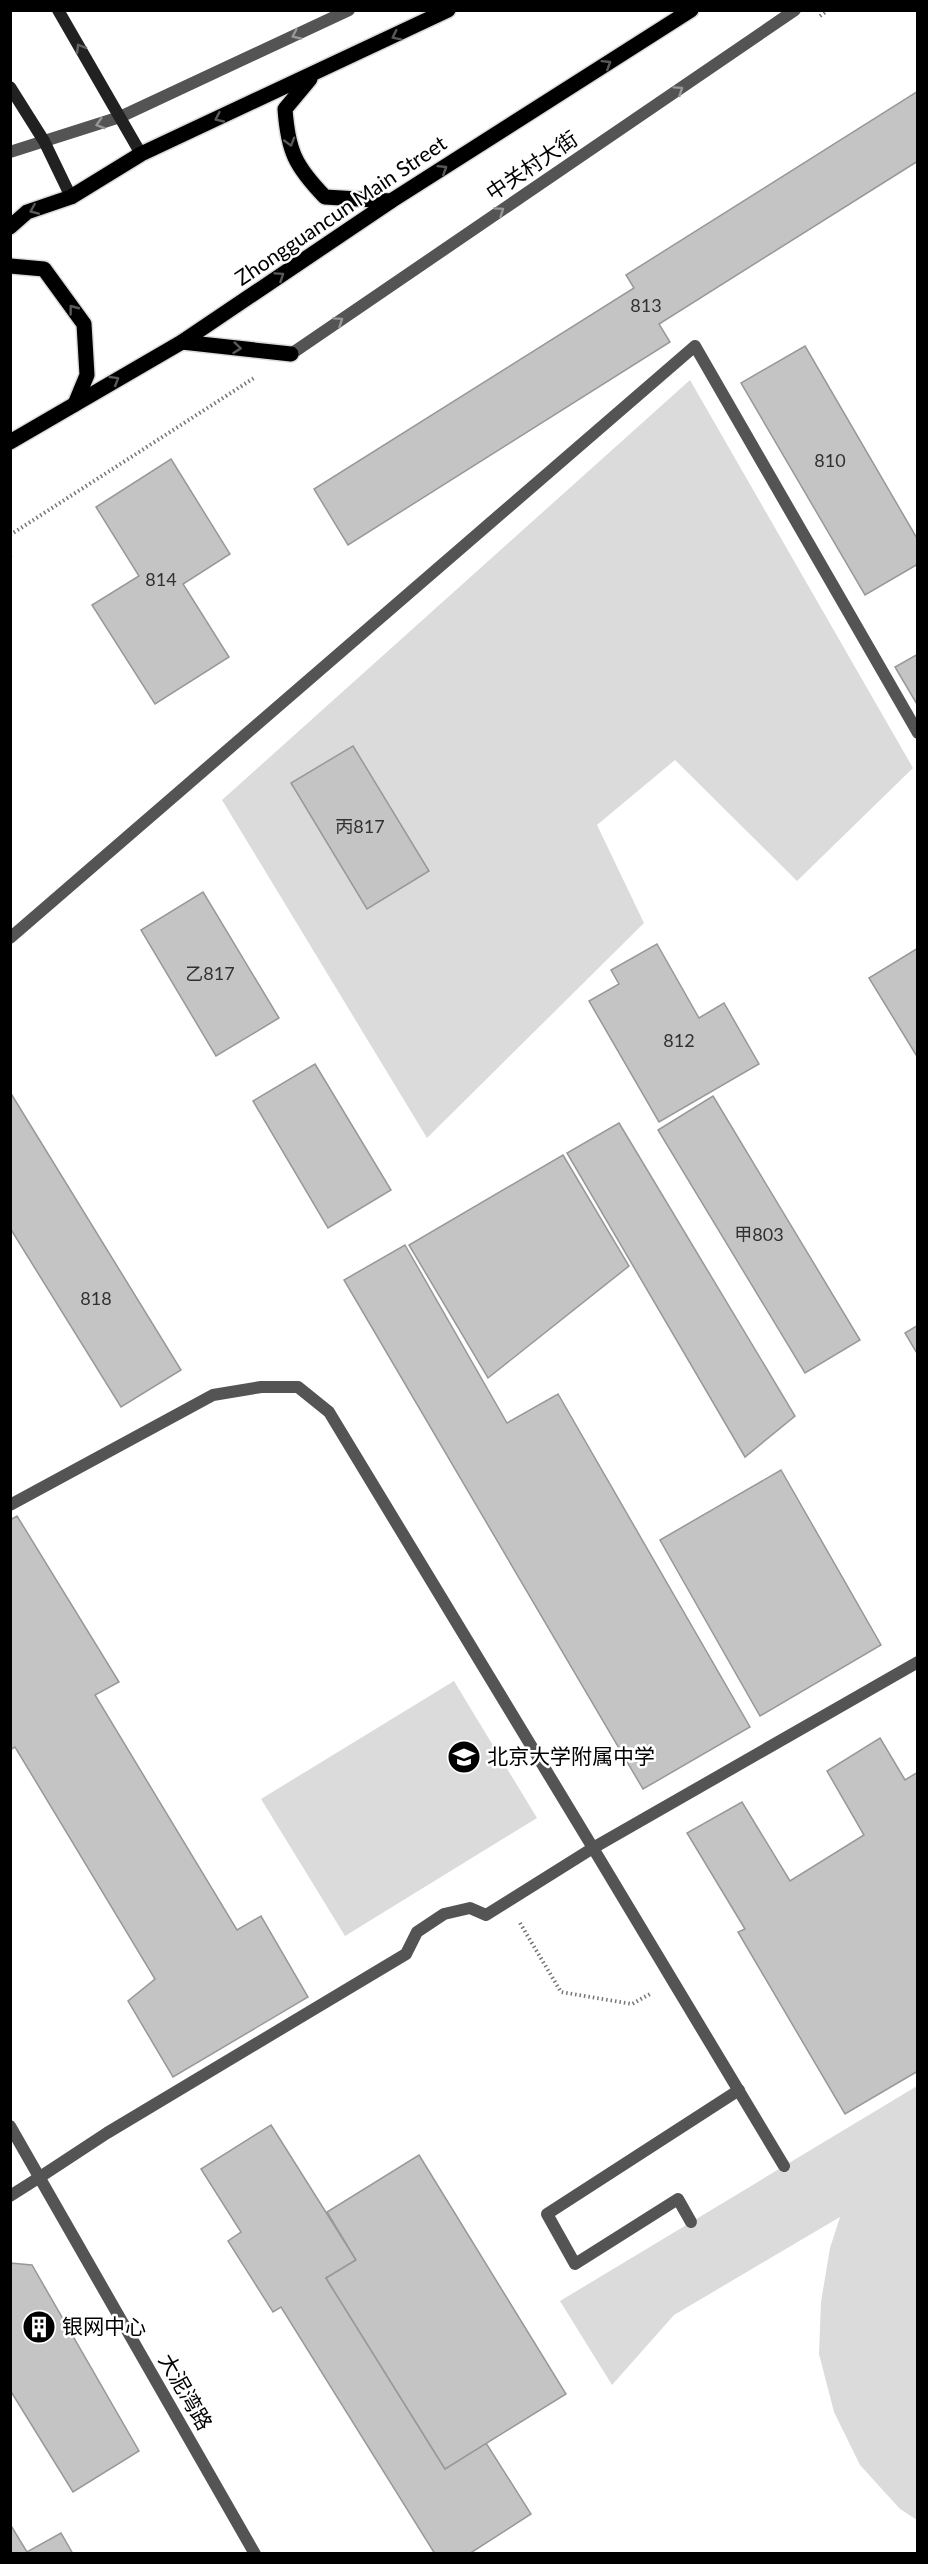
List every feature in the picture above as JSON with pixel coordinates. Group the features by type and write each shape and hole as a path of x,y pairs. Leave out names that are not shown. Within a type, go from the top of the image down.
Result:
{"main road":[{"path":"58,10 141,153"},
{"path":"10,227 27,212 71,197 141,153 314,75 448,10"},
{"name":"Zhongguancun Main Street","path":"10,442 182,342 391,201 691,10"},
{"path":"314,75 285,109 288,142 303,175 325,197 391,201"},
{"path":"10,87 44,141 71,197"},
{"path":"10,266 44,269 84,324 87,375 75,404"},
{"path":"182,342 291,354"}],"street":[{"path":"10,152 120,117 349,10"},
{"name":"中关村大街","path":"291,354 795,10"},
{"path":"10,938 695,346 918,733"},
{"path":"10,1505 213,1395 261,1388 298,1387 329,1412 784,2166"},
{"path":"10,2196 107,2133 406,1954 417,1932 444,1914 470,1908 486,1915 593,1848 918,1662"},
{"path":"691,2222 678,2199 575,2264 547,2214 739,2090"},
{"name":"大泥湾路","path":"10,2126 255,2553"}],"path":[{"path":"508,1902 561,1992 632,2004 673,1981"}],"shaded area":[{"path":"690,380 913,768 797,881 675,760 597,825 644,923 427,1138 222,800"},
{"path":"454,1681 537,1818 345,1936 261,1799"},
{"path":"917,2086 917,2520 900,2509 860,2465 834,2412 819,2354 821,2302 830,2248 840,2217 674,2315 612,2385 560,2301"}],"building":[{"path":"918,91 918,161 659,324 670,342 348,545 314,489 634,288 626,275"},
{"path":"805,346 918,540 918,564 865,595 741,383"},
{"path":"171,459 230,554 183,584 229,657 155,704 92,605 139,576 96,507"},
{"path":"918,654 918,706 895,667"},
{"path":"353,746 429,871 367,909 291,783"},
{"path":"203,892 279,1018 216,1056 141,930"},
{"path":"657,944 699,1018 724,1003 759,1064 659,1122 589,1001 619,984 611,970"},
{"path":"918,948 918,1058 869,978"},
{"path":"315,1064 391,1190 328,1228 253,1101"},
{"path":"10,1092 181,1370 121,1407 10,1228"},
{"path":"713,1096 860,1340 805,1373 658,1130"},
{"path":"619,1123 795,1416 745,1457 567,1153"},
{"path":"563,1155 629,1266 488,1378 409,1245"},
{"path":"405,1245 507,1423 558,1394 750,1727 643,1789 344,1280"},
{"path":"918,1325 918,1355 905,1333"},
{"path":"781,1470 881,1645 760,1716 660,1540"},
{"path":"17,1516 119,1682 95,1695 237,1930 261,1916 308,1997 173,2077 128,2001 155,1979 15,1747 10,1750 10,1520"},
{"path":"880,1738 905,1780 918,1772 918,2071 845,2114 738,1932 745,1929 687,1833 742,1802 790,1881 864,1835 827,1771"},
{"path":"271,2125 356,2260 326,2278 445,2469 486,2443 531,2514 469,2554 435,2554 281,2307 273,2312 228,2241 241,2232 201,2169"},
{"path":"419,2155 566,2394 445,2469 326,2278 356,2260 327,2212"},
{"name":"银网中心","path":"10,2263 32,2265 139,2451 73,2492 10,2390"},
{"path":"10,2524 27,2552 61,2533 73,2554 10,2554"}],"place":[{"name":"北京大学附属中学","path":"464,1757"},
{"name":"银网中心","path":"39,2327"}]}
